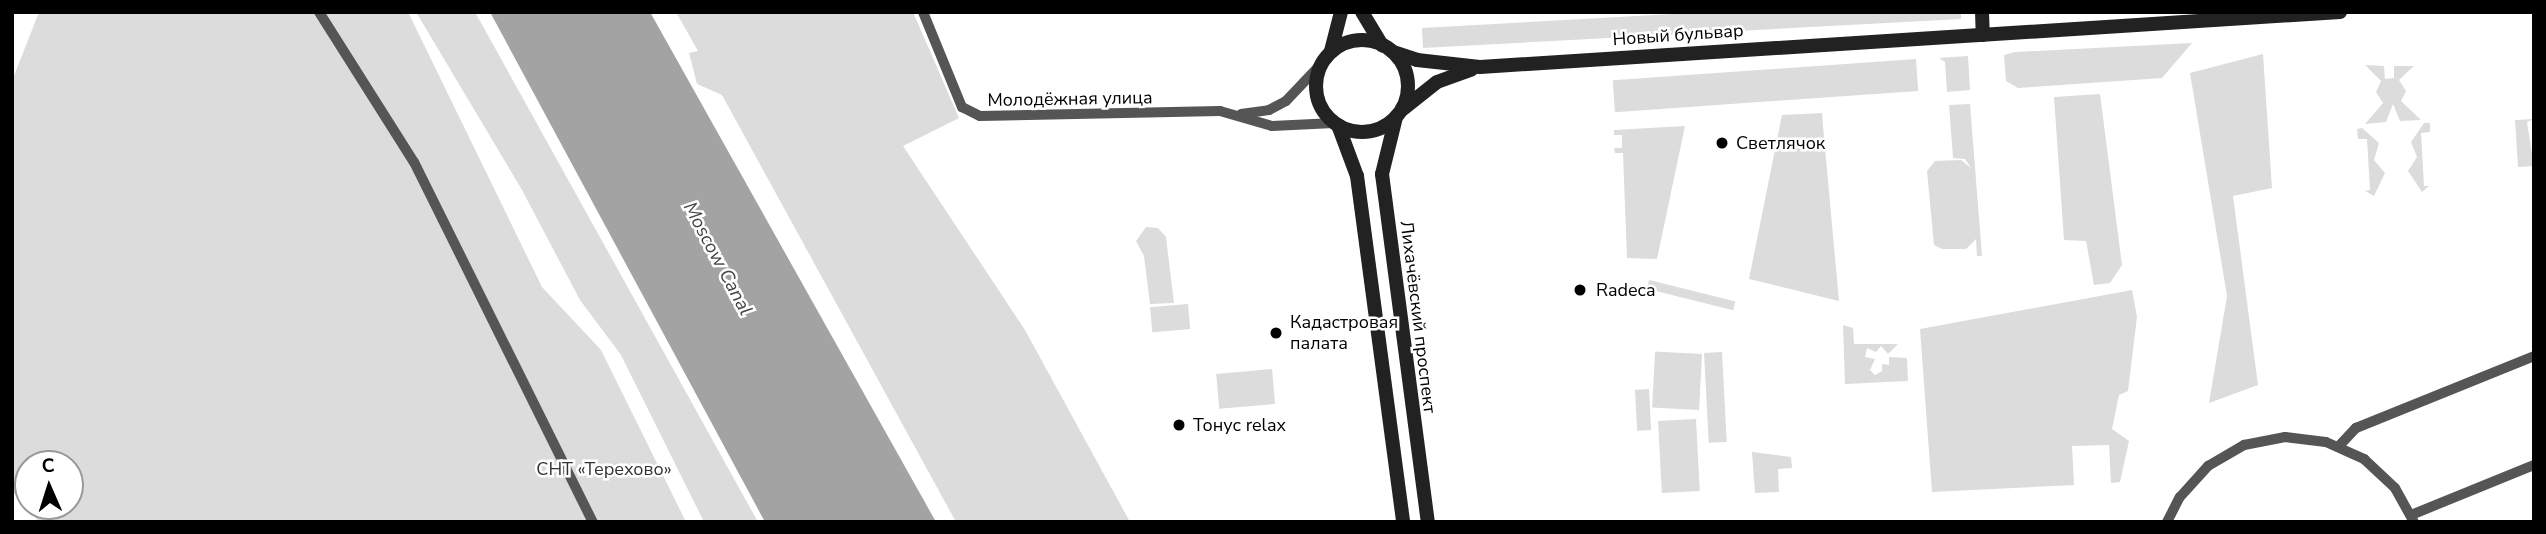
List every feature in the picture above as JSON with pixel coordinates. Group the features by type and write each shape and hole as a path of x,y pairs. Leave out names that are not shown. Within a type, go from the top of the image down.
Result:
{"main road":[{"path":"1341,12 1316,81 1318,100 1336,124 1357,176 1403,522"},
{"name":"Лихачёвский проспект","path":"1362,12 1408,81 1382,174 1427,522"},
{"path":"1982,12 1983,35"},
{"name":"Новый бульвар","path":"1387,48 1417,60 1480,67 2340,12"},
{"path":"1326,58 1353,41 1387,48"},
{"name":"Новый бульвар","path":"1398,115 1437,82 1480,67"},
{"path":"1336,124 1367,131 1398,115"}],"street":[{"path":"319,12 414,162 593,522"},
{"name":"Молодёжная улица","path":"923,12 962,107 980,116 1241,114 1269,110 1286,102 1326,58"},
{"name":"Молодёжная улица","path":"1241,114 1272,126 1336,124"},
{"path":"2339,446 2356,428 2534,356"},
{"path":"2167,522 2188,485 2231,451 2285,437 2339,446 2386,478 2412,519 2534,465"}],"green space":[{"name":"СНТ «Терехово»","path":"39,12 408,12 542,287 601,350 686,522 39,522 37,520 84,520 84,450 14,450 14,493 12,81"},
{"path":"416,12 475,12 758,522 704,522 621,355 580,300 522,190"},
{"path":"676,12 913,12 959,118 903,146 1025,330 1130,522 956,522 722,95 697,84 689,53 698,51"},
{"path":"1709,12 1961,12 1961,19 1423,48 1422,28"},
{"path":"2192,43 2162,78 2018,88 2006,81 2004,55 2015,52"},
{"path":"2263,54 2272,188 2233,196 2258,385 2209,403 2227,296 2190,73"},
{"path":"1968,56 1970,90 1947,92 1945,62 1939,58"},
{"path":"1916,59 1918,91 1615,112 1613,80"},
{"path":"2365,65 2384,66 2385,79 2394,78 2394,66 2414,66 2399,80 2406,91 2401,101 2421,120 2400,121 2393,104 2386,122 2365,124 2383,103 2376,92 2381,81"},
{"path":"2100,94 2122,265 2110,283 2094,285 2086,241 2064,240 2054,97"},
{"path":"1970,104 1982,256 1977,256 1976,239 1966,249 1942,249 1934,245 1927,171 1935,161 1961,160 1971,168 1965,159 1953,158 1949,105"},
{"path":"1822,113 1839,301 1749,279 1782,115"},
{"path":"2534,119 2527,122 2534,166 2518,167 2515,120"},
{"path":"2424,123 2430,123 2430,132 2421,133 2424,186 2429,186 2422,192 2408,171 2417,157 2411,142"},
{"path":"1685,126 1657,259 1627,258 1623,153 1615,153 1614,148 1622,148 1622,135 1614,135 1614,130"},
{"path":"2362,128 2379,143 2374,160 2385,173 2374,196 2365,191 2370,190 2367,139 2358,139 2357,129"},
{"path":"1146,227 1158,228 1166,237 1174,303 1150,304 1144,256 1136,241"},
{"path":"1649,280 1735,302 1733,310 1647,289"},
{"path":"2132,290 2137,317 2128,391 2119,395 2112,429 2129,441 2120,482 2111,483 2109,445 2072,446 2074,485 1932,492 1920,329"},
{"path":"1188,304 1190,329 1152,332 1150,307"},
{"path":"1843,325 1853,328 1854,344 1898,344 1888,354 1881,346 1876,352 1867,348 1865,357 1875,359 1870,370 1875,375 1882,371 1882,364 1889,365 1889,357 1907,358 1908,381 1845,384"},
{"path":"1655,352 1702,354 1699,410 1652,407"},
{"path":"1722,352 1727,442 1709,443 1704,353"},
{"path":"1272,369 1275,404 1219,409 1216,374"},
{"path":"1649,389 1651,430 1637,431 1635,390"},
{"path":"1696,419 1700,491 1662,493 1658,421"},
{"path":"1752,452 1791,457 1792,468 1778,469 1779,492 1755,493"}],"water":[{"name":"Moscow Canal","path":"490,12 650,12 936,522 765,522"}],"place":[{"name":"Светлячок","path":"1722,143"},
{"name":"Radeca","path":"1580,290"},
{"name":"Кадастровая палата","path":"1276,333"},
{"name":"Тонус relax","path":"1179,425"}]}
